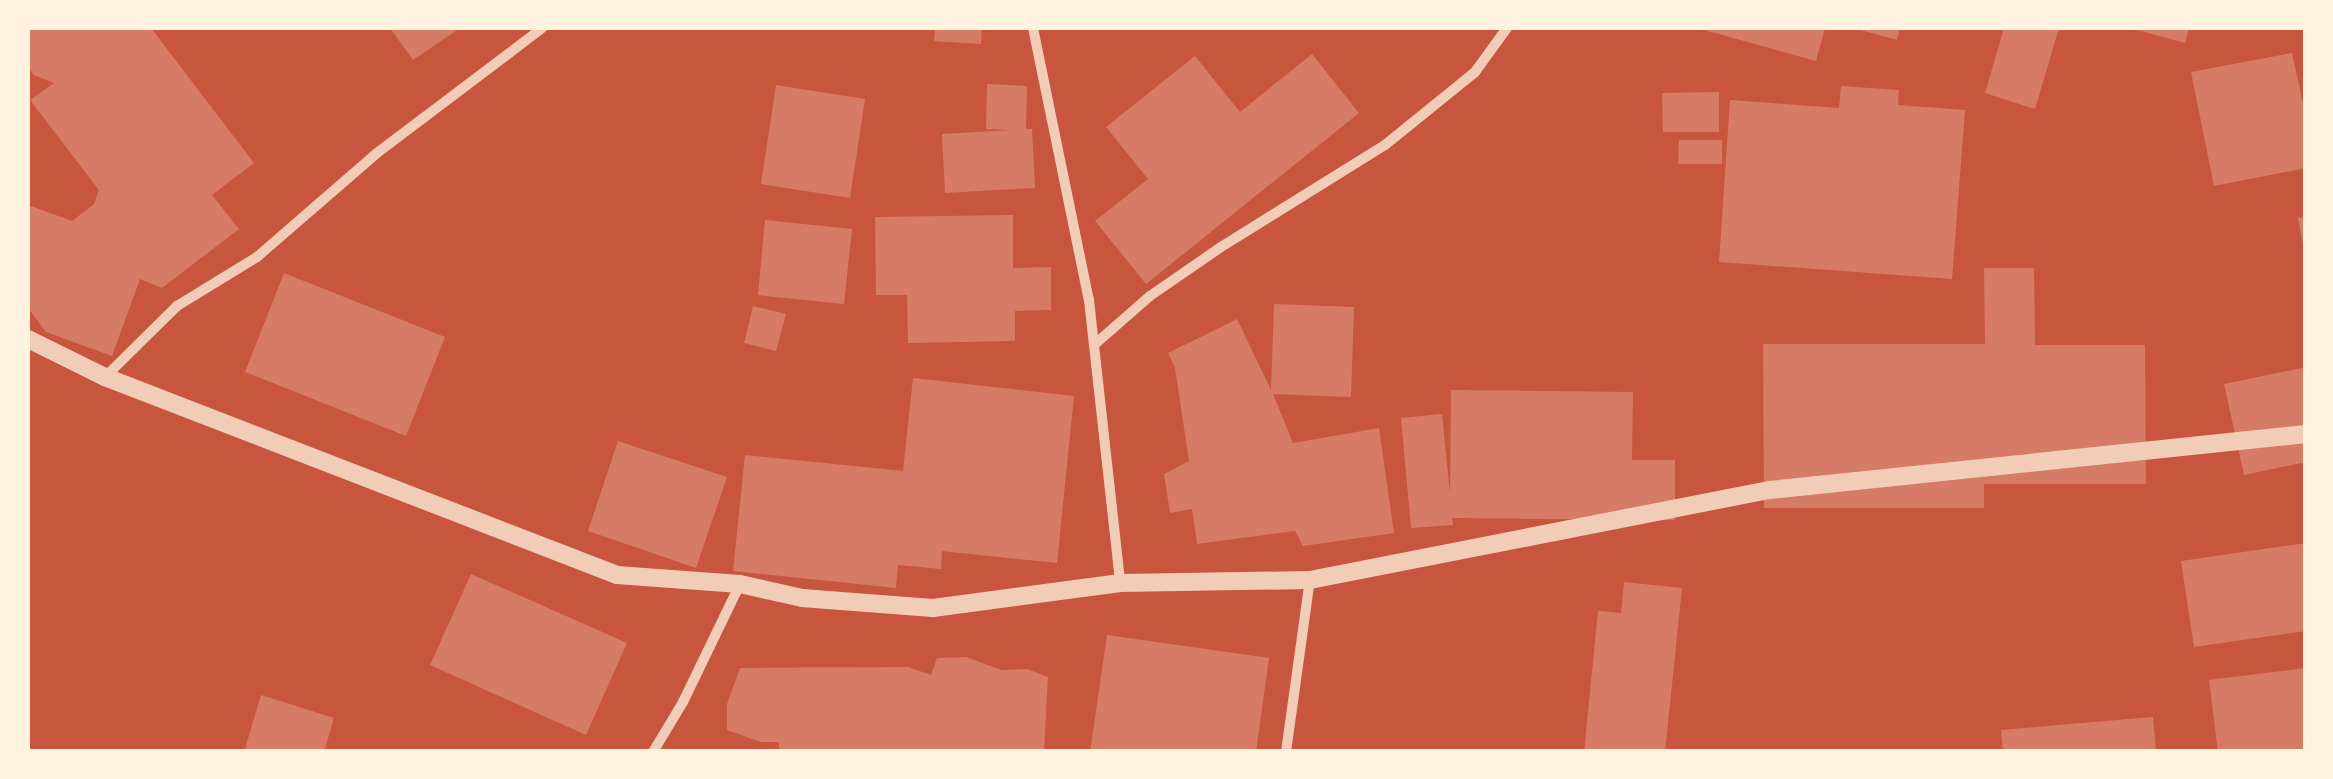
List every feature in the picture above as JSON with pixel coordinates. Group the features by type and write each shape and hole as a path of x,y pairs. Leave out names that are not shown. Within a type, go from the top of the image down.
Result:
{"street":[{"path":"106,378 177,306 257,257 377,153 542,28"},
{"path":"1034,28 1089,300 1120,583"},
{"path":"1094,345 1164,286 1385,145 1441,102 1475,72 1506,28"},
{"path":"28,339 106,378 617,575 740,584 802,598 933,608 1120,583 1310,580 1770,490 2306,434"},
{"path":"1286,752 1310,580"},
{"path":"653,752 683,702 740,584"}],"building":[{"path":"28,28 151,28 254,163 212,195 239,229 162,288 140,279 112,356 46,332 28,308 28,205 72,221 94,204 99,190 30,100 54,83 34,75 28,67"},
{"path":"390,28 460,28 413,60"},
{"path":"935,28 982,28 981,44 934,41"},
{"path":"1697,28 1825,28 1816,61"},
{"path":"1853,28 1900,28 1897,40"},
{"path":"2004,28 2059,28 2035,109 1985,93"},
{"path":"2130,28 2189,28 2185,43"},
{"path":"2292,53 2306,118 2306,168 2214,186 2191,72"},
{"path":"1312,54 1359,113 1146,284 1095,221 1148,179 1106,127 1195,56 1240,112"},
{"path":"987,84 1027,86 1026,129 1032,129 1035,188 945,193 942,134 1012,130 986,129"},
{"path":"776,85 865,99 850,198 761,184"},
{"path":"1841,86 1899,90 1898,105 1965,110 1952,279 1719,262 1730,100 1839,108"},
{"path":"1719,92 1719,132 1663,132 1662,93"},
{"path":"1679,140 1722,140 1722,164 1678,164"},
{"path":"1013,215 1013,268 1051,267 1051,310 1015,311 1015,341 908,343 907,295 876,295 875,217"},
{"path":"2306,217 2306,250 2304,250 2298,218"},
{"path":"765,220 852,229 844,304 758,295"},
{"path":"1984,268 2034,268 2035,345 2145,345 2146,484 1984,484 1984,508 1764,508 1763,344 1985,344"},
{"path":"284,273 445,337 406,436 245,372"},
{"path":"1274,304 1354,307 1351,397 1273,394 1293,443 1379,428 1394,533 1303,546 1295,531 1197,544 1192,509 1170,513 1164,474 1189,461 1175,368 1168,353 1237,319 1271,390"},
{"path":"753,306 786,314 776,351 744,343"},
{"path":"2306,367 2306,462 2244,475 2224,384"},
{"path":"913,378 1074,396 1057,563 942,551 941,569 898,565 896,588 733,571 745,455 903,471"},
{"path":"1451,390 1633,392 1632,460 1675,460 1675,520 1452,518 1453,525 1411,528 1401,418 1442,414 1450,494"},
{"path":"618,441 727,477 696,568 588,531"},
{"path":"2306,543 2306,631 2194,647 2181,561"},
{"path":"471,574 627,643 586,735 430,665"},
{"path":"1624,582 1682,588 1665,752 1584,752 1598,611 1621,613"},
{"path":"1107,635 1269,658 1256,752 1090,752"},
{"path":"966,657 1001,670 1027,669 1048,677 1044,752 779,752 779,742 761,742 727,730 727,704 740,668 908,667 931,675 937,658"},
{"path":"2306,668 2306,752 2218,752 2209,680"},
{"path":"261,695 334,718 324,752 244,752"},
{"path":"2153,717 2156,752 2003,752 2001,730"}]}
